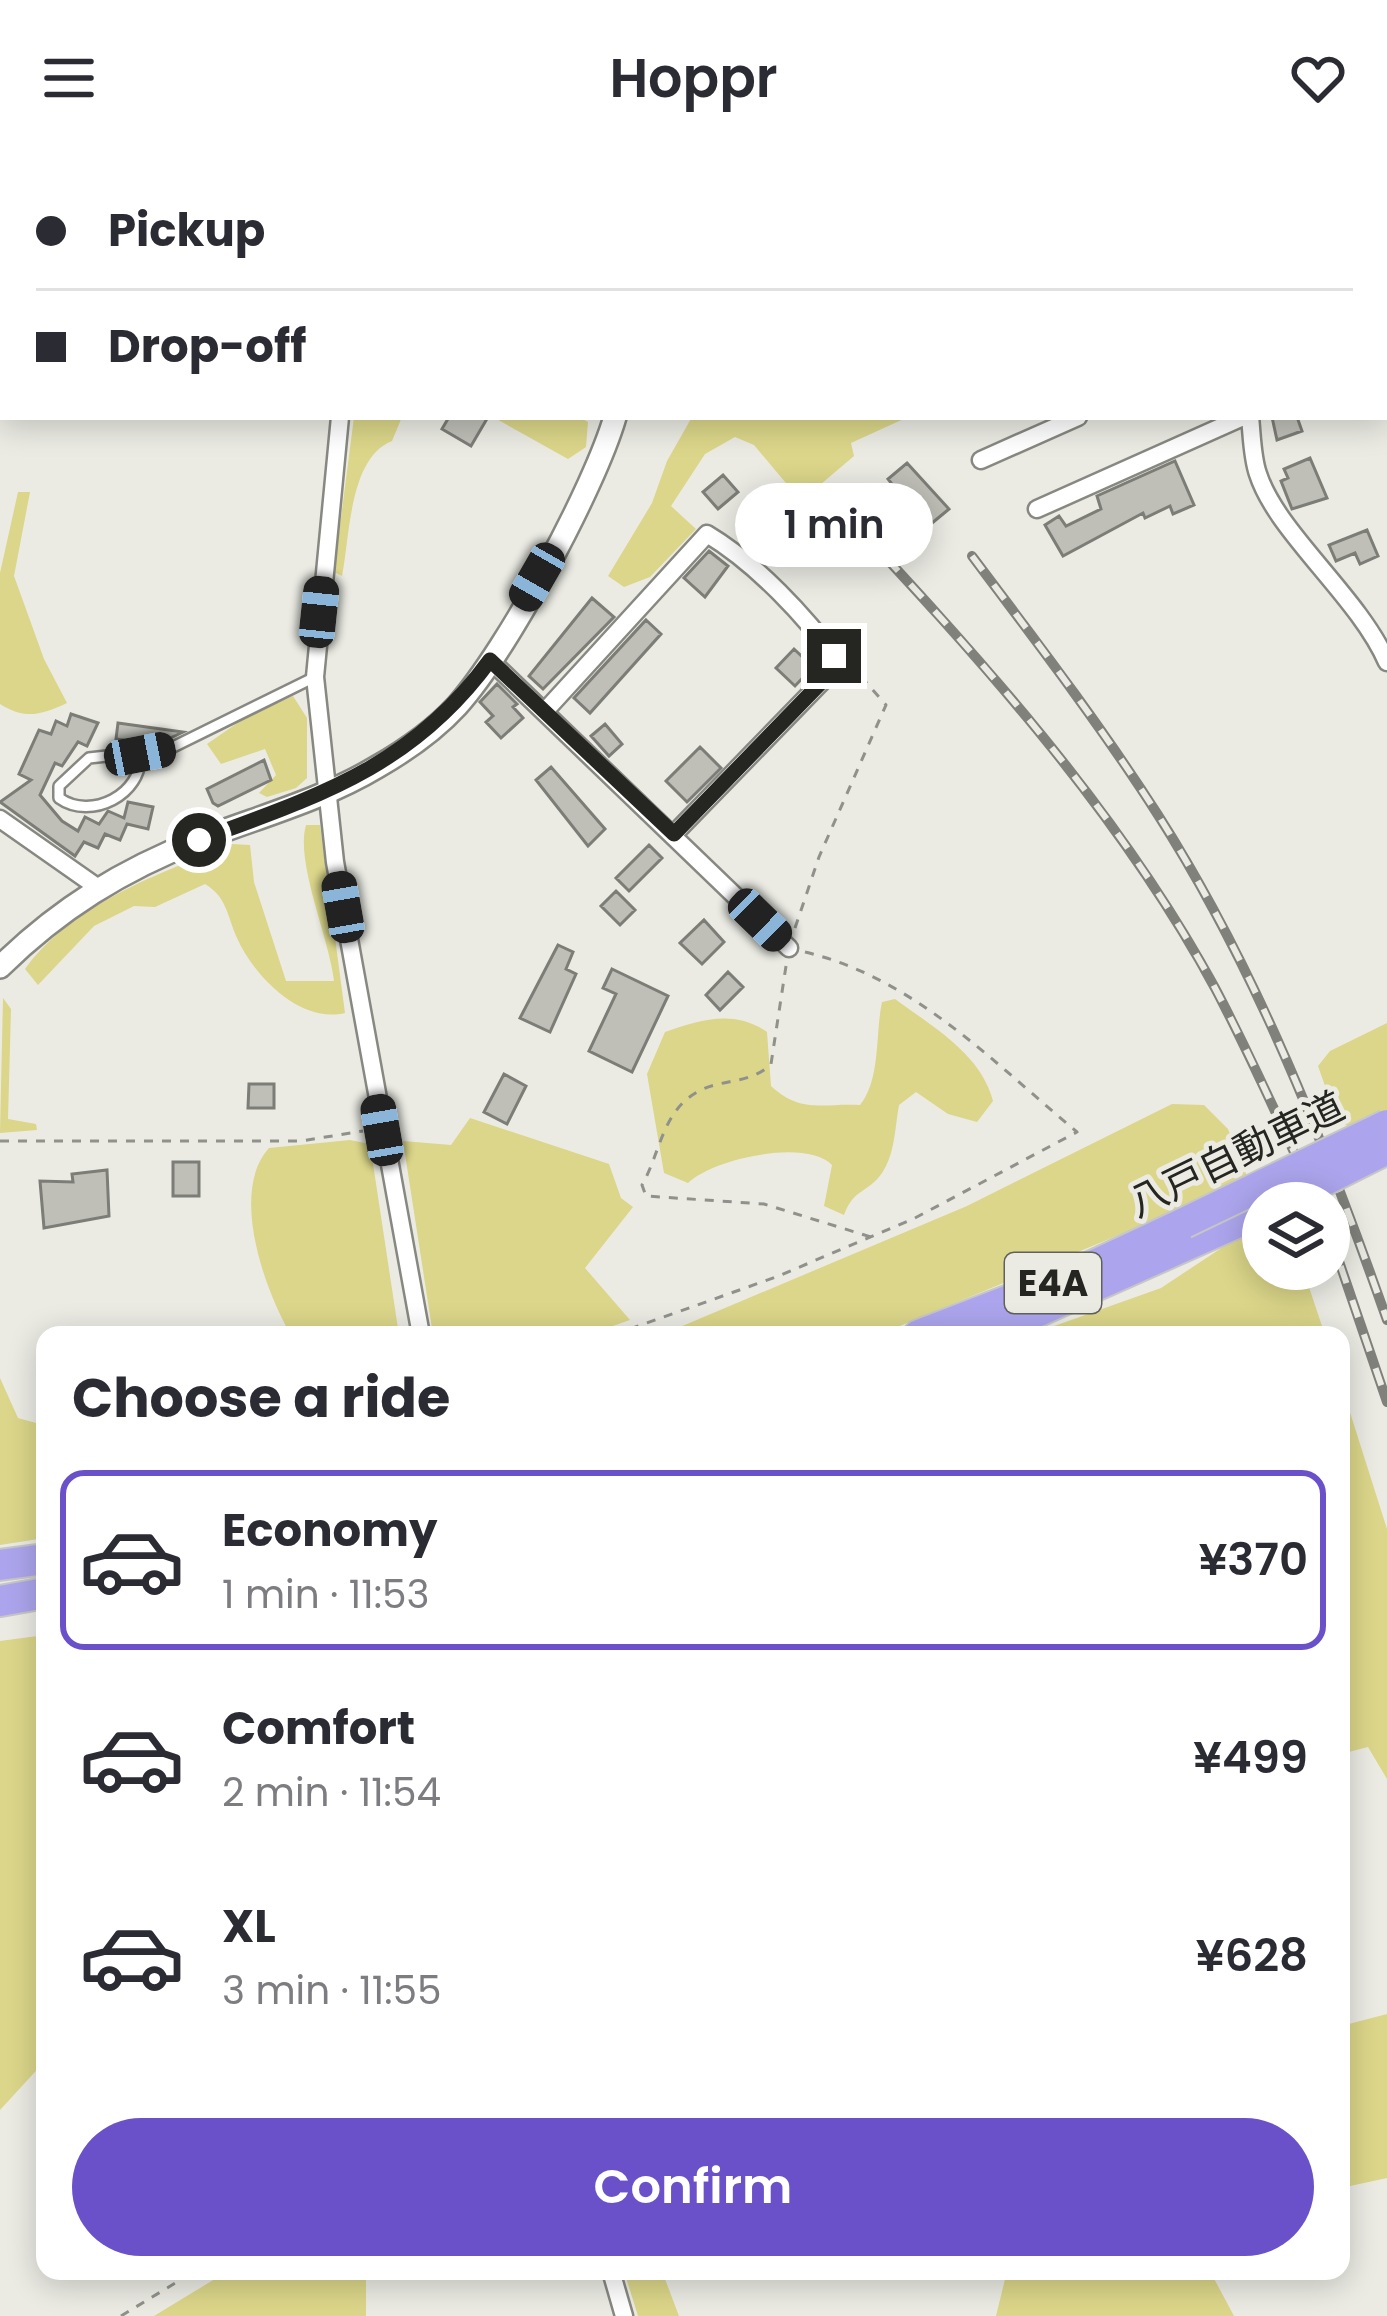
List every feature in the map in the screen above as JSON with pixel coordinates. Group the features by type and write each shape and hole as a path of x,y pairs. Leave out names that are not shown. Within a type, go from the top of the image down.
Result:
{"highway":[{"name":"八戸自動車道","path":"1003,1326 1187,1235 1387,1125"},
{"name":"八戸自動車道","path":"1321,1182 1387,1149"},
{"name":"八戸自動車道","path":"943,1326 1242,1218"},
{"path":"0,1565 36,1559"},
{"path":"0,1600 36,1594"}],"street":[{"path":"340,420 315,676 326,792 419,1326"},
{"path":"0,967 45,923 97,887 199,840 326,792 426,734 457,706 490,660 585,494 614,420"},
{"path":"981,460 1071,420"},
{"path":"1037,509 1239,420"},
{"path":"1247,420 1258,474 1373,632 1387,662"},
{"path":"546,710 707,534 728,547 797,612 840,663 674,834"},
{"path":"490,660 789,948"},
{"path":"0,819 97,887"},
{"path":"613,2280 624,2316"}],"lane":[{"path":"140,754 138,780 126,795 82,805 59,798 59,786 89,758 140,754 194,740 261,699 315,676"}],"path":[{"path":"840,663 856,671 886,705 819,857 789,948 771,1064 762,1073 702,1090 683,1102 668,1122 642,1185 646,1196 764,1204 872,1237"},
{"path":"637,1326 872,1237 1077,1132 926,1006 870,972 789,948"},
{"path":"0,1141 302,1141 382,1130"},
{"path":"121,2316 180,2280"}],"shaded area":[{"path":"354,420 401,420 392,441 378,450 359,481 342,576 334,572"},
{"path":"498,420 588,422 586,447 568,459"},
{"path":"690,420 901,420 851,443 854,456 801,501 754,445 735,437 705,454 671,506 696,529 650,577 624,587 608,576 652,503 667,461"},
{"path":"18,492 30,492 14,576 44,659 67,703 33,714 0,704 0,573"},
{"path":"293,696 307,718 307,778 296,788 267,797 259,793 276,775 265,749 221,764 207,744 246,717"},
{"path":"306,825 320,825 345,1013 312,1011 280,994 245,953 222,901 205,884 155,907 134,906 94,926 38,985 25,969 92,908 232,844 250,845 254,882 286,981 334,981 305,859"},
{"path":"3,998 11,1009 8,1119 36,1124 37,1130 0,1133"},
{"path":"895,999 954,1043 978,1069 993,1101 977,1122 948,1114 916,1092 899,1105 892,1149 882,1173 852,1200 844,1215 824,1206 832,1165 802,1153 737,1160 688,1183 664,1173 647,1074 665,1032 716,1019 755,1025 767,1032 771,1086 782,1095 813,1105 860,1105 874,1070 882,1002"},
{"path":"1387,1023 1387,1110 1349,1127 1337,1120 1318,1066 1330,1051"},
{"path":"1172,1104 1204,1105 1228,1129 1249,1181 900,1326 682,1326 967,1206"},
{"path":"470,1118 609,1164 621,1198 633,1207 585,1268 630,1320 613,1326 432,1326 403,1141 451,1145"},
{"path":"350,1140 370,1144 398,1326 287,1326 262,1268 252,1215 257,1167 269,1148"},
{"path":"1242,1237 1242,1290 1310,1290 1322,1326 1054,1326 1161,1288"},
{"path":"0,1378 18,1418 36,1423 36,1539 0,1545"},
{"path":"1350,1412 1387,1529 1387,1779 1368,1747 1350,1752"},
{"path":"36,1636 36,2071 0,2110 0,1641"},
{"path":"1387,2014 1387,2178 1350,2186 1350,2024"},
{"path":"213,2280 366,2280 366,2316 154,2316"},
{"path":"627,2280 665,2280 679,2316 638,2316"},
{"path":"1005,2280 1215,2280 1234,2316 996,2316"}],"building":[{"path":"447,420 486,420 471,446 442,429"},
{"path":"1273,420 1298,420 1302,431 1277,440"},
{"path":"1310,458 1327,498 1292,509 1281,481 1288,478 1284,469"},
{"path":"1175,461 1194,505 1173,514 1170,506 1145,518 1143,513 1063,556 1045,525 1059,516 1066,526 1101,509 1097,496"},
{"path":"907,463 949,509 926,528 888,479"},
{"path":"723,475 738,492 718,509 703,492"},
{"path":"1367,530 1378,556 1360,564 1355,553 1336,561 1329,545"},
{"path":"709,551 728,566 705,597 684,578"},
{"path":"592,598 614,617 543,689 529,676"},
{"path":"646,620 661,634 590,713 574,698"},
{"path":"794,649 813,667 795,686 776,668"},
{"path":"497,684 517,704 513,707 523,718 501,738 486,722 493,716 480,702"},
{"path":"71,714 98,723 87,746 78,742 62,766 55,763 40,795 62,821 78,831 85,817 99,824 108,811 124,818 128,802 153,807 148,829 127,824 120,840 105,834 98,848 84,842 75,856 0,802 31,780 19,774 39,730 51,734 56,721 67,726"},
{"path":"118,723 183,732 166,740 116,739"},
{"path":"605,724 622,744 609,756 591,736"},
{"path":"700,747 721,768 687,802 666,781"},
{"path":"264,760 271,780 218,806 213,803 207,789"},
{"path":"551,767 605,829 588,846 536,780"},
{"path":"649,845 662,858 629,891 616,878"},
{"path":"616,891 635,910 620,925 601,906"},
{"path":"704,920 724,942 702,964 680,943"},
{"path":"558,945 573,952 566,969 576,974 550,1032 520,1018"},
{"path":"612,969 668,996 632,1072 589,1051 616,994 603,988"},
{"path":"728,972 743,987 720,1010 706,995"},
{"path":"504,1074 526,1086 507,1124 484,1112"},
{"path":"249,1084 274,1084 274,1108 248,1108"},
{"path":"173,1162 199,1162 199,1196 173,1196"},
{"path":"107,1170 109,1216 44,1228 40,1181 73,1182 72,1174"}],"railway":[{"path":"837,505 992,676 1134,858 1215,988 1308,1182"},
{"path":"972,556 1068,684 1194,874 1287,1061 1387,1320"},
{"path":"1349,1290 1387,1402"}],"route":[{"path":"199,840 376,768 457,706 490,660 674,834 840,663 834,656"}]}
